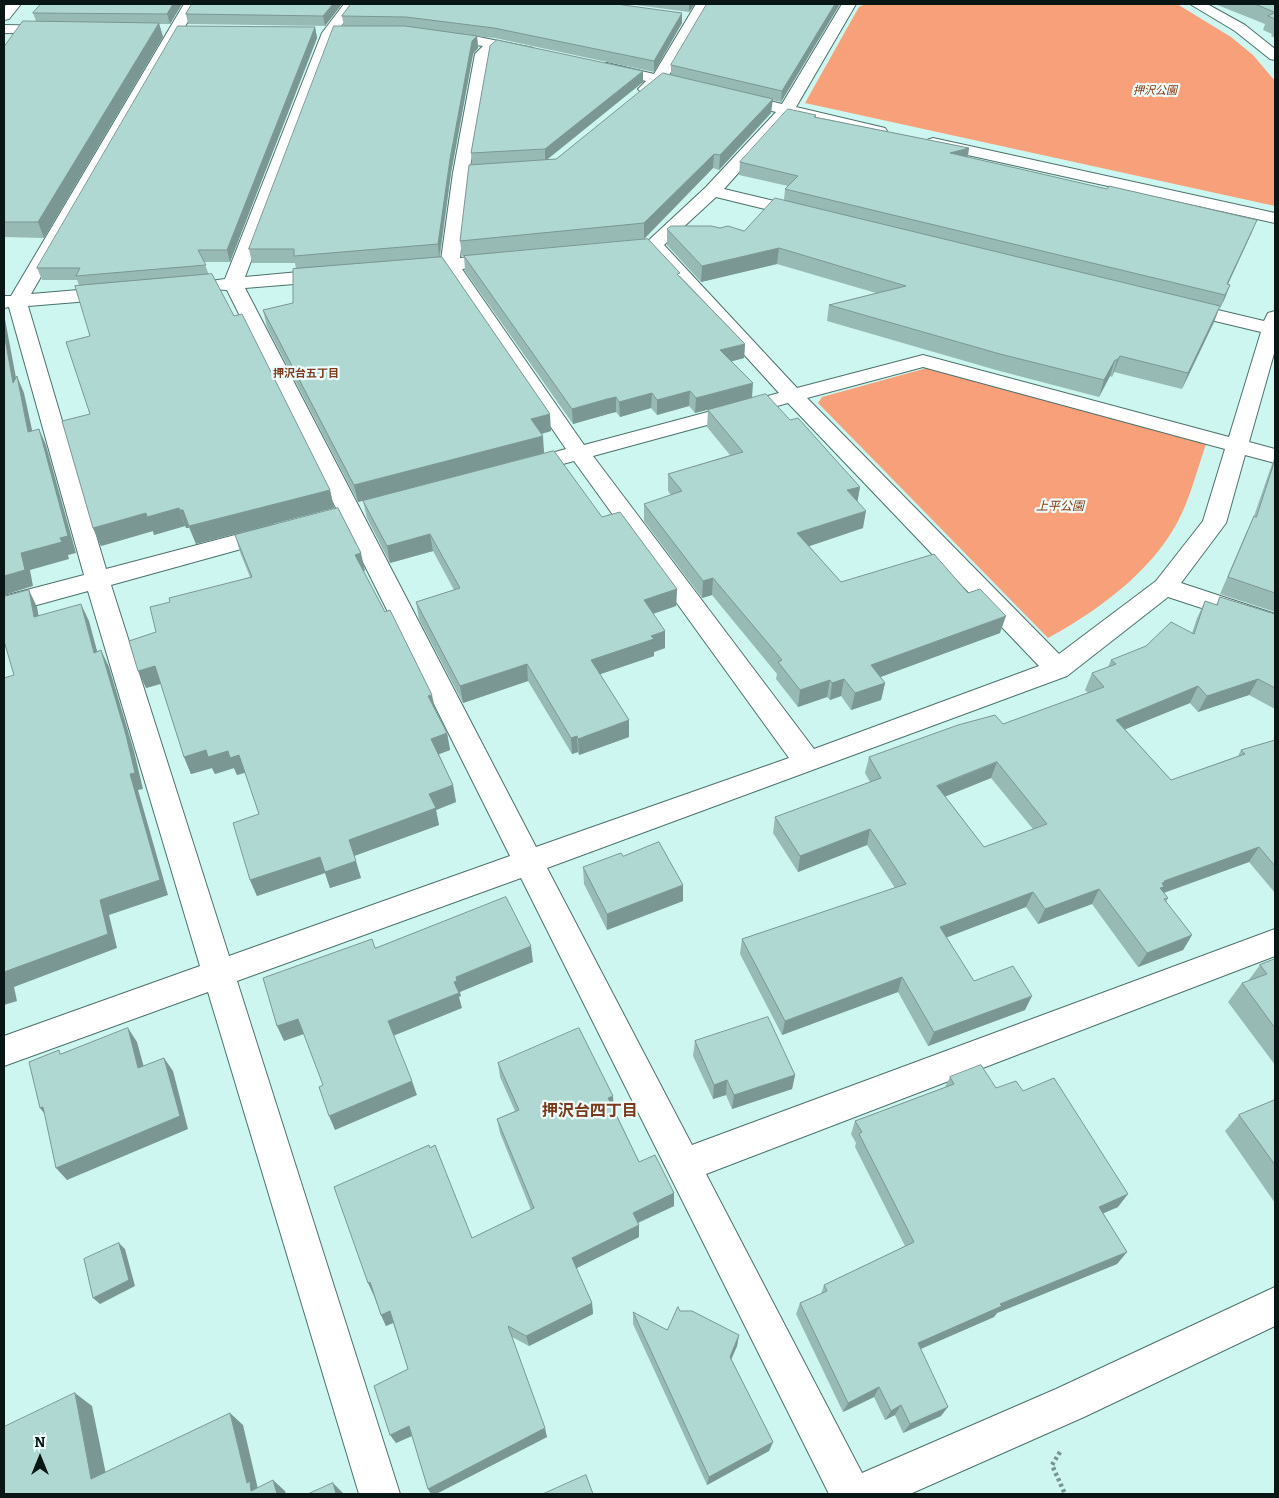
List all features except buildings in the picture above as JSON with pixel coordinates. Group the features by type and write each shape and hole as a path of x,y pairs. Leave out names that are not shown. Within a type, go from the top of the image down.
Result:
{"street":[{"path":"4,16 14,4"},
{"path":"191,4 10,301 379,1494"},
{"path":"351,4 329,33 233,283 851,1494"},
{"path":"637,96 658,78 703,4"},
{"path":"596,251 654,245 712,191 786,110 849,4"},
{"path":"1197,4 1240,28 1275,56"},
{"path":"675,16 695,19"},
{"path":"4,30 70,30"},
{"path":"156,31 194,32"},
{"path":"426,35 494,44 543,54"},
{"path":"494,44 482,54 471,172 450,265 580,453 808,762"},
{"path":"591,64 704,90"},
{"path":"722,94 892,133"},
{"path":"920,140 1275,218"},
{"path":"712,191 828,219"},
{"path":"654,245 793,396 1058,669"},
{"path":"391,270 518,258"},
{"path":"204,286 351,273"},
{"path":"10,301 135,291"},
{"path":"4,1051 808,762 1058,669 1165,587 1214,523 1236,445 1274,325 1165,303"},
{"path":"503,473 923,361 1275,456"},
{"path":"4,606 293,528"},
{"path":"1165,587 1275,623"},
{"path":"682,1166 1275,942"},
{"path":"863,1494 1070,1403 1275,1306"}],"green space":[{"name":"押沢公園","path":"865,4 1177,4 1231,37 1253,55 1275,81 1275,206 805,103 859,7"},
{"name":"上平公園","path":"927,368 938,369 1206,444 1182,514 1166,541 1137,575 1120,590 1085,616 1048,638 818,403 822,397"}],"district":[{"name":"押沢台五丁目","path":"306,374"},
{"name":"押沢台四丁目","path":"590,1112"}]}
